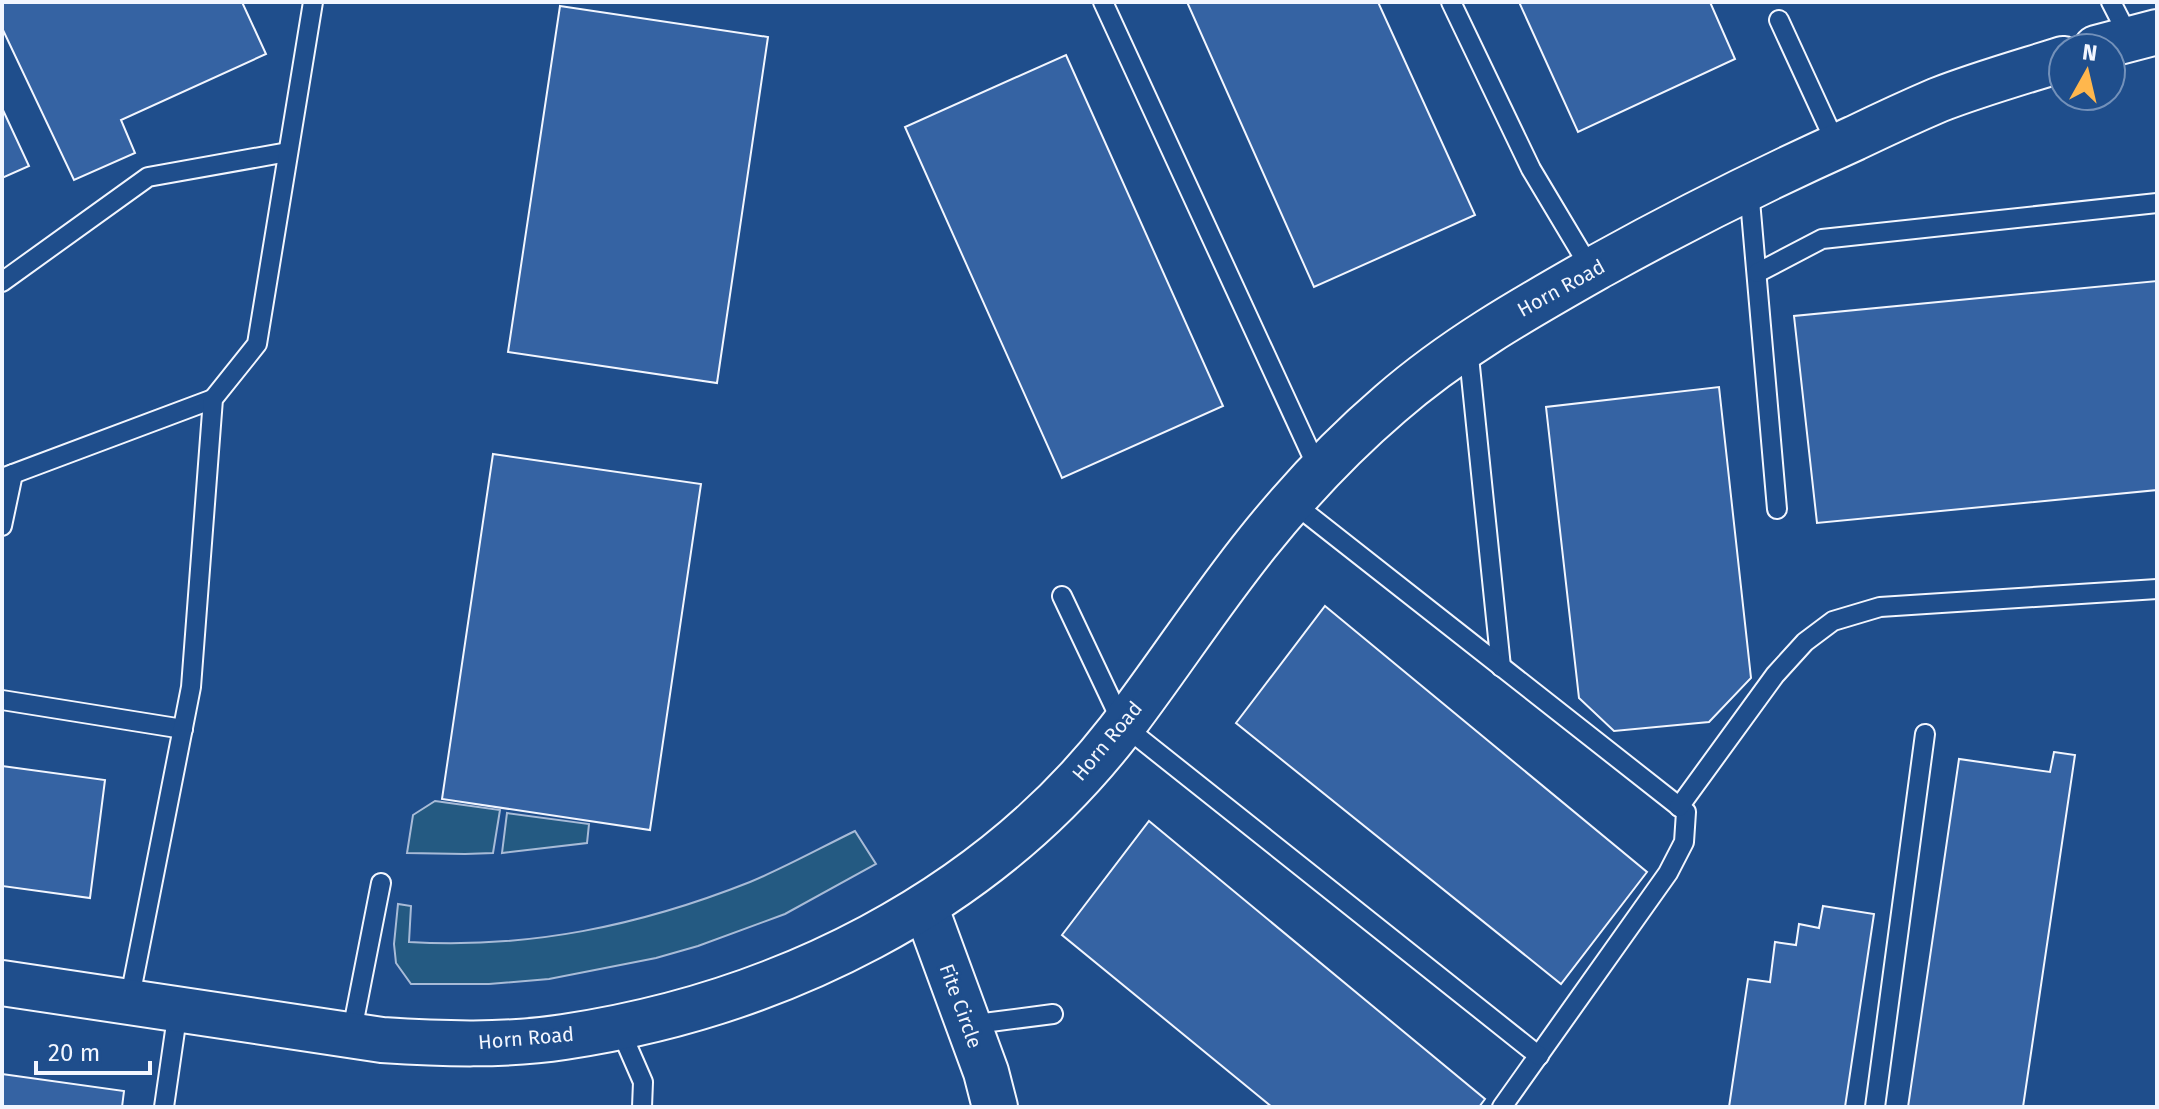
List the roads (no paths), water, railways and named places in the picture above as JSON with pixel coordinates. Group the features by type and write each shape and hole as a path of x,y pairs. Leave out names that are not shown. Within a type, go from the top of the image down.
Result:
{"street":[{"name":"Horn Road","path":"2,983 351,1036 426,1043 516,1041 561,1037 649,1022 735,997 818,963 925,906 990,861 1057,801 1123,725 1255,545 1306,486 1390,404 1467,344 1592,271 1749,186 1939,100 2047,64"},
{"name":"Fite Circle","path":"925,906 986,1072 995,1107"}],"lane":[{"path":"2,526 7,476 213,399 257,344 313,2"},
{"path":"1103,2 1306,486 1501,667 1686,812 1684,842 1668,873 1502,1107"},
{"path":"1451,2 1531,169 1592,271"},
{"path":"1779,20 1837,146"},
{"path":"2,282 148,177 288,152"},
{"path":"1749,186 1777,509"},
{"path":"1757,273 1822,239 2157,203"},
{"path":"1467,344 1501,667"},
{"path":"129,1002 191,687 213,399"},
{"path":"1679,807 1775,675 1805,642 1833,621 1880,607 2157,589"},
{"path":"1062,596 1123,725 1539,1056"},
{"path":"2,700 183,729"},
{"path":"1875,1107 1925,734"},
{"path":"351,1036 381,883"},
{"path":"164,1107 178,1010"},
{"path":"968,1025 1053,1014"},
{"path":"619,1027 643,1082 642,1107"}]}
